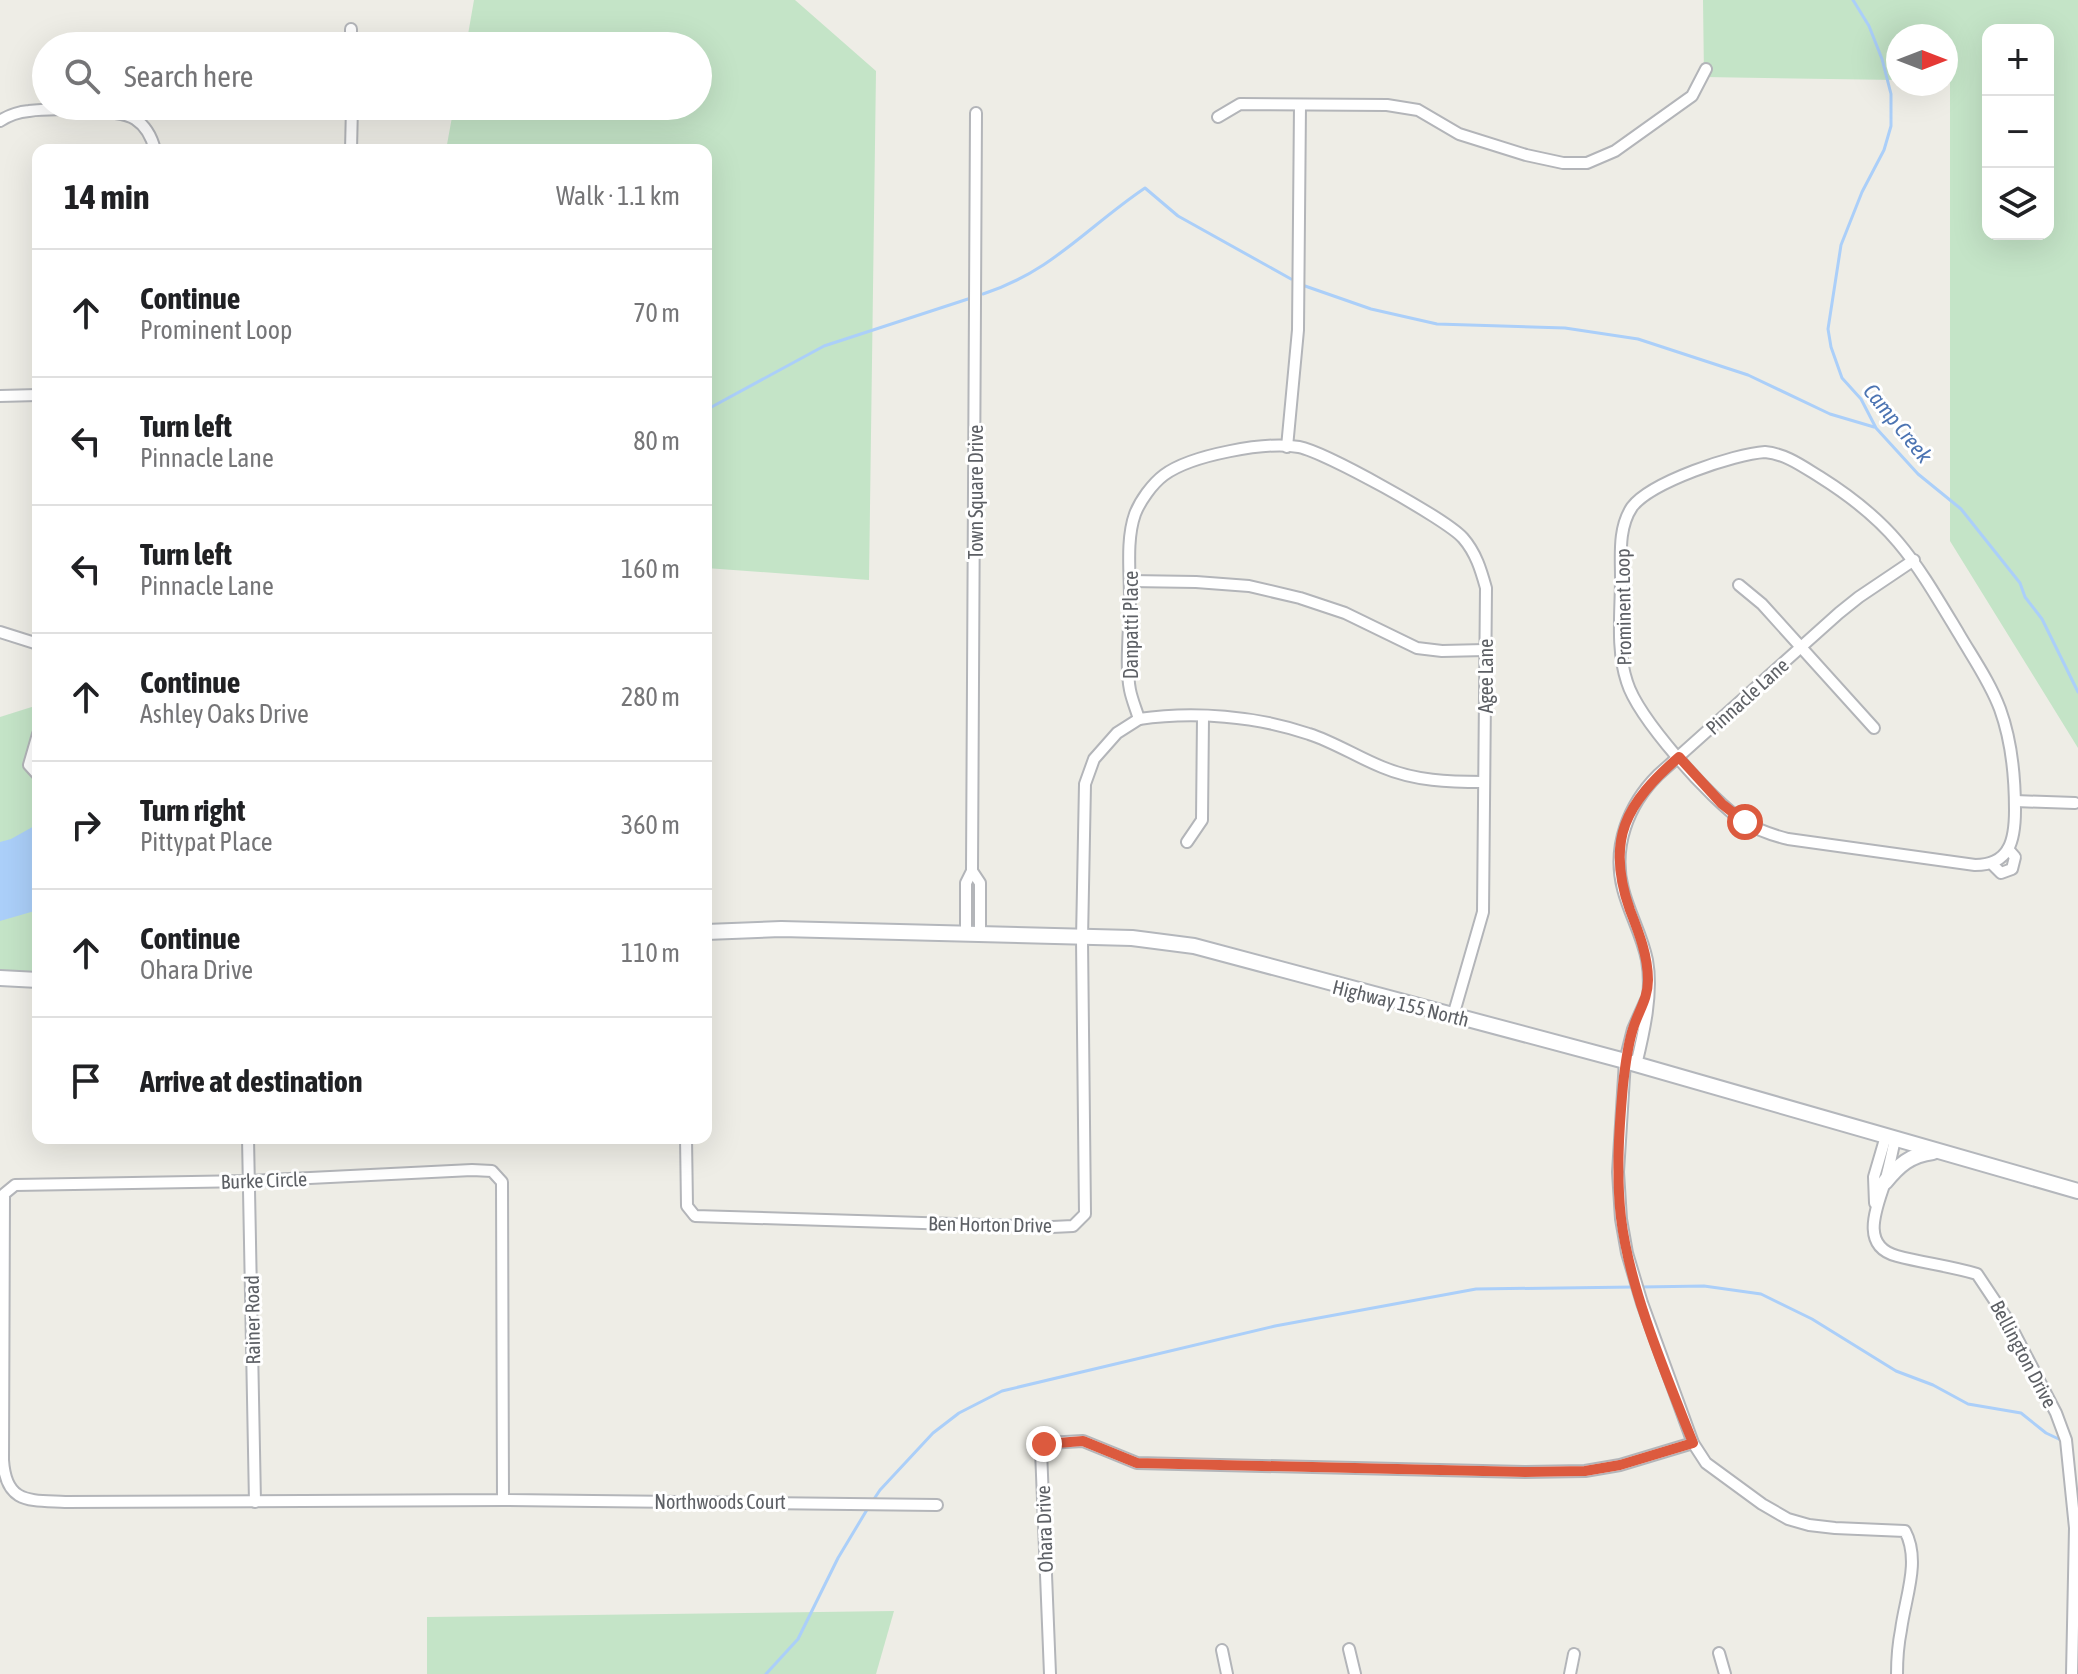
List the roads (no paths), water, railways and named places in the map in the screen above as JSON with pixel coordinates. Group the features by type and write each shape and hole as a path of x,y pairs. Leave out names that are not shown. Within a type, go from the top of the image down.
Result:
{"main road":[{"name":"Highway 155 North","path":"712,932 781,929 1132,938 1194,946 1630,1063 2078,1191"},
{"path":"0,978 32,980"},
{"path":"1885,1182 1900,1164 1910,1158 1938,1151"}],"street":[{"path":"1218,117 1240,104 1387,105 1418,110 1459,134 1526,155 1563,163 1587,163 1615,151 1692,96 1706,69"},
{"path":"1287,447 1298,330 1300,105"},
{"path":"0,121 32,110"},
{"name":"Town Square Drive","path":"973,934 966,883 972,871 976,113"},
{"path":"136,120 148,132 153,144"},
{"path":"351,144 352,120"},
{"path":"0,396 32,395"},
{"name":"Danpatti Place","path":"1139,719 1129,687 1130,541 1135,514 1146,494 1164,475 1192,462 1236,451 1287,447"},
{"name":"Agee Lane","path":"1287,447 1300,447 1327,458 1444,522 1463,538 1478,560 1486,588 1483,912 1453,1016"},
{"name":"Prominent Loop","path":"1773,453 1796,462 1860,503 1886,526 1914,560 1999,705 2012,751 2014,834 2008,849 2015,857 2012,869 2001,873 1991,863 1967,864 1788,839 1769,833 1745,822 1729,810 1679,757 1639,709 1626,680 1622,661 1621,538 1628,515 1643,496 1661,484 1741,455 1773,453"},
{"name":"Pinnacle Lane","path":"1693,1443 1661,1359 1627,1253 1621,1219 1618,1172 1633,1029 1646,1000 1647,960 1623,887 1620,847 1627,819 1640,796 1679,757 1853,602 1914,560"},
{"path":"1130,581 1249,586 1345,613 1417,648 1485,650"},
{"path":"1739,585 1762,604 1874,728"},
{"path":"0,632 32,642"},
{"path":"1082,939 1085,784 1094,759 1117,733 1139,719 1164,715 1265,722 1310,734 1384,768 1416,778 1484,782"},
{"path":"1187,842 1202,820 1203,717"},
{"path":"2015,801 2075,803"},
{"path":"1991,863 2008,849"},
{"name":"Ben Horton Drive","path":"686,1144 687,1206 695,1216 1073,1226 1085,1214 1082,939"},
{"name":"Bellington Drive","path":"1875,1209 1885,1182 1890,1138"},
{"name":"Bellington Drive","path":"1890,1138 1874,1177 1874,1238 1893,1255 1926,1260 1977,1274 2007,1319 2056,1413 2066,1440 2076,1541 2072,1674"},
{"name":"Rainer Road","path":"248,1144 255,1502"},
{"name":"Burke Circle","path":"472,1170 492,1171 502,1182 503,1500 65,1502 20,1498 11,1491 4,1478 4,1194 15,1185 250,1181 472,1170"},
{"name":"Ohara Drive","path":"1050,1674 1041,1450 1044,1444 1083,1441 1137,1463 1585,1471 1620,1465 1693,1443"},
{"path":"1693,1443 1706,1463 1788,1519 1835,1528 1905,1531 1912,1553 1897,1674"},
{"name":"Northwoods Court","path":"503,1500 937,1505"},
{"path":"1349,1649 1355,1674"},
{"path":"1222,1650 1227,1674"},
{"path":"1719,1653 1725,1674"},
{"path":"1570,1674 1574,1654"}],"water":[{"path":"32,827 32,912 0,921 0,842"}],"waterway":[{"name":"Camp Creek","path":"1853,0 1869,26 1882,59 1891,94 1891,126 1884,150 1862,192 1841,245 1828,329 1831,347 1842,378 1861,399 1876,428 1918,474 1961,509 2020,583 2025,597 2042,619 2078,692"},
{"path":"983,294 1050,261 1145,188 1178,216 1291,279"},
{"path":"1305,286 1371,309 1437,324 1565,328 1638,339 1748,375 1830,414 1874,427"},
{"path":"712,407 824,346 968,299"},
{"path":"1642,1287 1704,1286 1761,1294 1812,1319 1896,1371 1933,1385 1968,1404 2021,1413 2046,1433 2063,1441"},
{"path":"872,1502 933,1433 959,1413 1002,1391 1275,1326 1476,1289 1634,1287"},
{"path":"766,1674 798,1639 838,1558 868,1508"}]}
